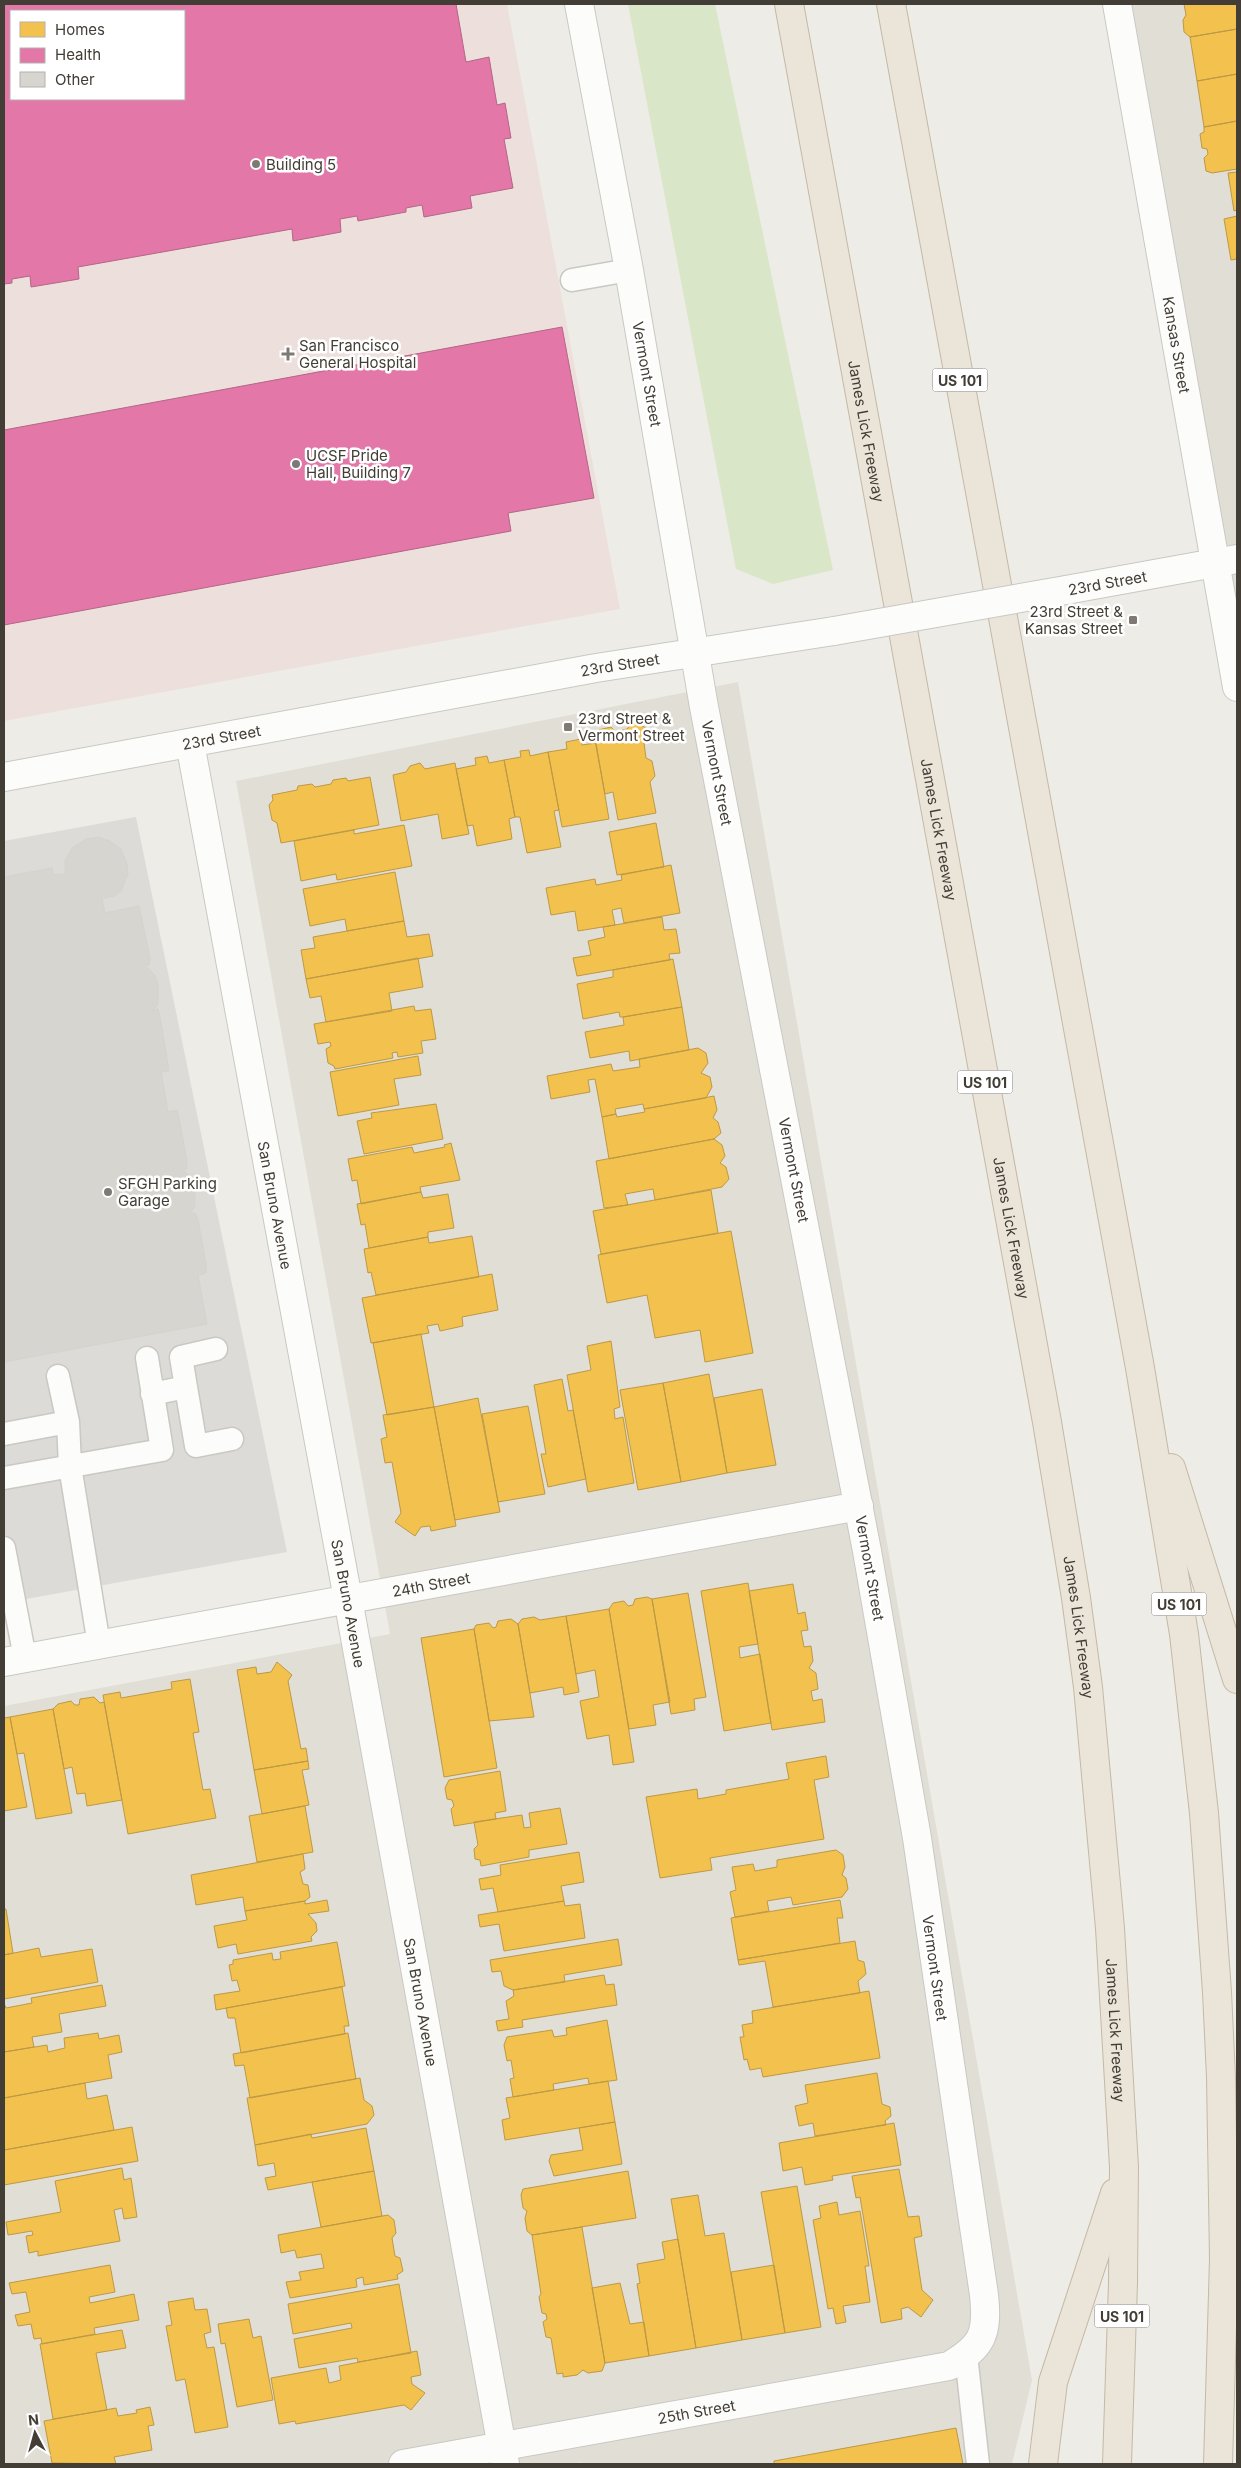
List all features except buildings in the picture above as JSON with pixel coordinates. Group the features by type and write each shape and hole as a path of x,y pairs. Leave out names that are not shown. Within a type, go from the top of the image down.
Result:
{"highway":[{"name":"James Lick Freeway","path":"789,4 1042,1393 1076,1598 1088,1687 1110,1928 1124,2168 1123,2283 1117,2464"},
{"name":"US 101","path":"891,4 1140,1368 1184,1634 1203,1804 1213,1935 1223,2168 1223,2345 1218,2464"},
{"path":"1140,1368 1237,1679"},
{"path":"1043,2464 1053,2382 1124,2168"}],"street":[{"name":"Vermont Street","path":"580,4 630,270 694,652 859,1506 917,1838 984,2295 985,2320 974,2348"},
{"name":"Kansas Street","path":"1117,4 1226,560 1237,687"},
{"name":"23rd Street","path":"4,777 596,668 834,631 1226,560"},
{"name":"San Bruno Avenue","path":"190,743 348,1599 503,2456"},
{"name":"24th Street","path":"14,1660 859,1506"},
{"name":"25th Street","path":"403,2464 503,2456 949,2366 974,2348"}],"lane":[{"path":"572,280 630,270"},
{"path":"216,1349 181,1357 196,1446 232,1439"},
{"path":"4,1478 162,1450 147,1358"},
{"path":"58,1376 68,1422 70,1466 99,1645"},
{"path":"152,1394 186,1387"},
{"path":"4,1434 68,1422"},
{"path":"4,1548 14,1660"},
{"path":"974,2348 978,2464"}],"shaded area":[{"name":"San Francisco General Hospital","path":"4,4 507,4 620,609 4,721"},
{"path":"1119,4 1237,4 1237,657"},
{"path":"738,682 1032,2380 1012,2464 583,2464 582,2462 571,2464 4,2464 4,1706 390,1634 236,781"},
{"name":"SFGH Parking Garage","path":"136,817 287,1552 4,1603 4,841"}],"green space":[{"path":"628,4 715,4 833,570 773,584 736,569"}],"place":[{"name":"Building 5","path":"256,164"},
{"name":"San Francisco General Hospital","path":"288,354"},
{"name":"UCSF Pride Hall, Building 7","path":"296,464"},
{"name":"23rd Street & Kansas Street","path":"1133,620"},
{"name":"23rd Street & Vermont Street","path":"568,727"},
{"name":"SFGH Parking Garage","path":"108,1192"}]}
